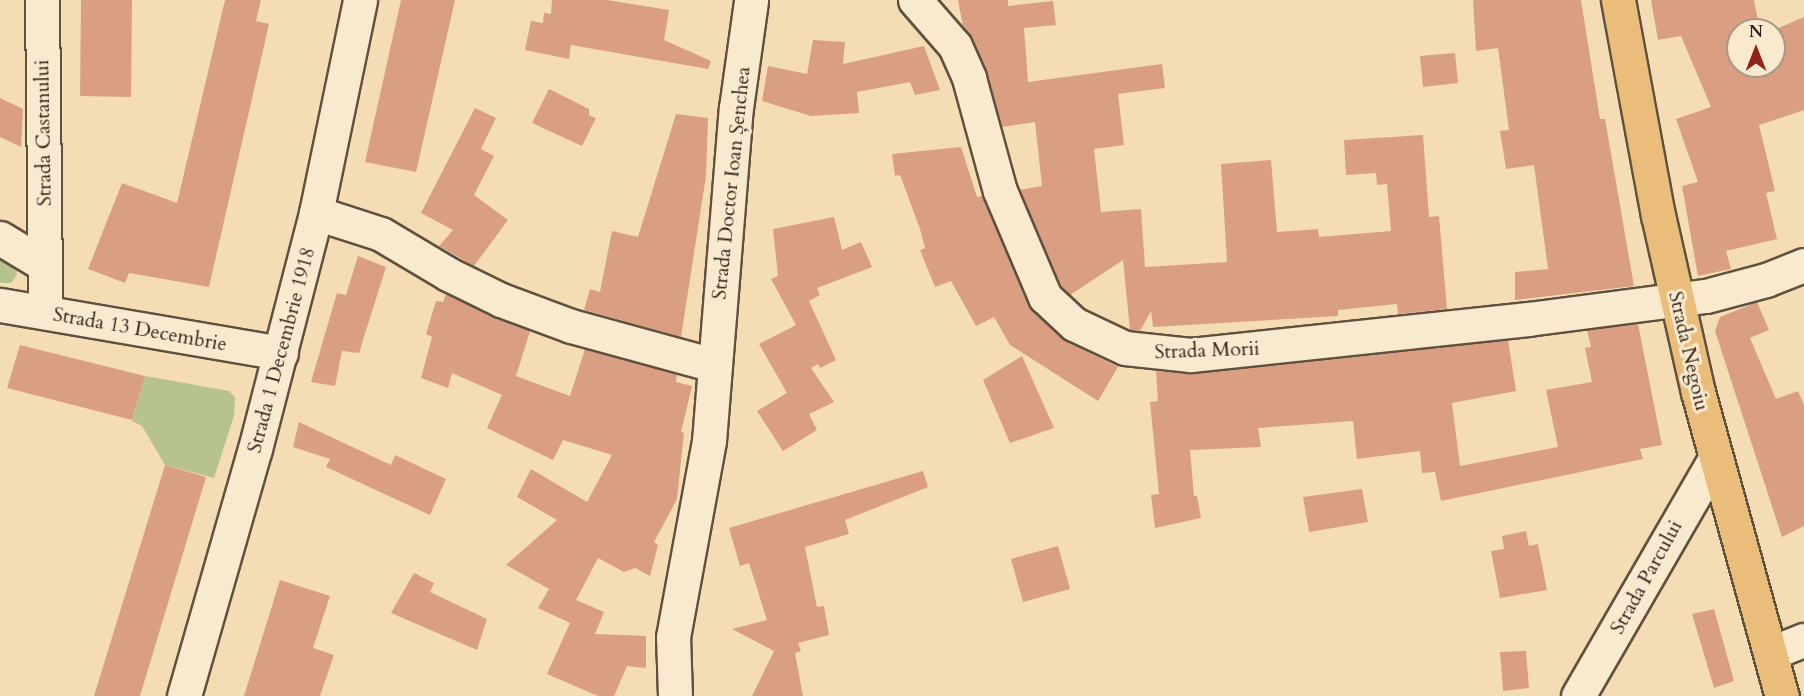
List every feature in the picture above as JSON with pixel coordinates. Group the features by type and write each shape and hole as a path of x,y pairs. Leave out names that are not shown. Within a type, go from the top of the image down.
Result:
{"main road":[{"name":"Strada Negoiu","path":"1618,0 1677,300 1715,459 1782,696"}],"street":[{"name":"Strada Castanului","path":"42,0 45,312"},
{"name":"Strada 1 Decembrie 1918","path":"184,696 281,353 316,213 360,0"},
{"name":"Strada Doctor Ioan Șenchea","path":"675,696 673,637 710,441 714,365 736,108 750,0"},
{"name":"Strada Morii","path":"915,0 955,46 969,78 1000,191 1033,276 1058,312 1105,341 1145,353 1191,355 1409,333 1677,300 1732,290 1804,265"},
{"path":"316,213 381,234 448,274 501,300 571,326 714,365"},
{"path":"0,238 45,265"},
{"name":"Strada 13 Decembrie","path":"0,305 281,353"},
{"name":"Strada Parcului","path":"1578,696 1715,459"},
{"path":"1771,653 1804,640"}],"green space":[{"path":"0,254 16,268 17,275 11,283 0,283"},
{"path":"145,376 229,391 235,397 234,416 214,478 165,465 142,426 132,421"}],"building":[{"path":"81,0 132,0 131,97 80,96"},
{"path":"225,0 261,0 256,21 269,24 209,287 129,273 125,283 88,269 122,183 177,203"},
{"path":"401,0 455,0 416,172 365,162"},
{"path":"552,0 607,0 669,10 664,40 711,61 708,69 571,45 569,59 525,50 531,21 543,23 544,13 551,14"},
{"path":"958,0 1008,0 1008,6 1053,1 1056,25 1024,28 1028,82 1162,64 1165,88 1118,94 1124,145 1094,149 1101,212 1141,209 1145,267 1227,262 1221,164 1271,160 1277,232 1318,229 1319,237 1391,231 1387,184 1377,185 1376,173 1346,175 1344,140 1423,135 1429,217 1439,216 1447,309 1398,314 1397,304 1338,310 1338,316 1153,327 1151,311 1140,331 1130,330 1123,260 1070,295 1061,286 1020,190 1042,186 1035,122 1002,127 986,71 963,27"},
{"path":"1473,0 1581,0 1600,119 1605,119 1634,286 1515,300 1515,272 1548,269 1534,165 1506,169 1500,131 1509,130 1498,48 1476,51"},
{"path":"1651,0 1754,0 1758,18 1726,18 1726,78 1786,78 1786,25 1804,17 1804,110 1759,125 1775,191 1766,193 1777,239 1726,251 1731,269 1698,276 1682,186 1698,182 1676,119 1711,107 1681,36 1658,40"},
{"path":"813,40 845,42 843,64 924,46 940,90 915,95 910,82 857,92 859,113 811,116 762,101 768,66 807,74"},
{"path":"1455,53 1458,83 1423,87 1420,56"},
{"path":"549,89 589,109 589,115 596,118 582,146 532,123"},
{"path":"0,98 23,109 21,147 0,137"},
{"path":"475,108 496,118 481,149 494,156 474,195 508,220 474,266 439,246 453,230 421,213"},
{"path":"676,114 708,118 706,176 681,337 584,310 590,289 600,292 612,231 638,237"},
{"path":"961,147 977,197 982,196 1032,310 1066,341 1118,367 1098,401 1010,345 994,317 976,326 951,281 935,287 920,250 925,248 920,229 900,175 895,176 892,154"},
{"path":"834,217 842,250 861,242 872,267 817,288 820,295 809,301 836,360 820,368 818,364 811,368 834,402 809,414 817,430 783,451 757,411 787,393 759,344 796,325 771,279 778,276 773,229"},
{"path":"358,256 386,267 359,353 342,351 335,386 311,382 337,293 346,295"},
{"path":"446,294 530,331 516,376 570,396 585,349 677,374 676,382 692,386 681,432 684,433 677,499 654,542 658,545 650,576 635,568 624,572 598,558 576,600 604,612 595,634 646,636 646,668 627,666 614,696 598,696 547,674 570,623 538,608 549,589 506,565 557,520 517,497 531,469 587,502 612,455 563,440 553,460 487,428 502,395 452,373 448,388 421,378 432,337 426,334 436,301 443,302"},
{"path":"1757,302 1769,330 1750,338 1776,399 1798,391 1804,405 1804,526 1782,537 1715,331 1720,317"},
{"path":"1638,324 1662,445 1640,449 1643,459 1441,501 1435,472 1422,473 1420,451 1357,459 1353,421 1258,428 1261,447 1190,450 1194,496 1197,496 1201,518 1155,528 1151,495 1159,494 1150,402 1158,401 1156,371 1193,374 1508,340 1516,391 1452,403 1460,466 1558,447 1546,390 1592,382 1585,348 1591,347 1587,330"},
{"path":"20,345 145,376 132,420 7,388"},
{"path":"1022,356 1054,428 1010,443 983,380"},
{"path":"299,422 391,465 395,455 446,479 430,515 326,467 330,459 293,447"},
{"path":"165,465 206,477 140,696 94,696"},
{"path":"923,471 928,487 845,520 849,534 805,547 817,607 824,606 829,635 798,643 801,651 795,653 803,696 752,696 774,651 732,629 767,620 749,563 740,566 729,528"},
{"path":"1362,489 1368,522 1309,532 1303,497"},
{"path":"1526,531 1529,546 1538,544 1547,590 1500,598 1491,551 1504,549 1502,536"},
{"path":"1058,546 1070,589 1023,602 1011,559"},
{"path":"414,573 434,583 430,592 487,619 477,650 391,613"},
{"path":"280,580 330,596 313,648 334,655 320,696 244,696"},
{"path":"1714,609 1734,681 1714,688 1692,614"},
{"path":"1526,651 1529,688 1503,691 1500,652"}]}
